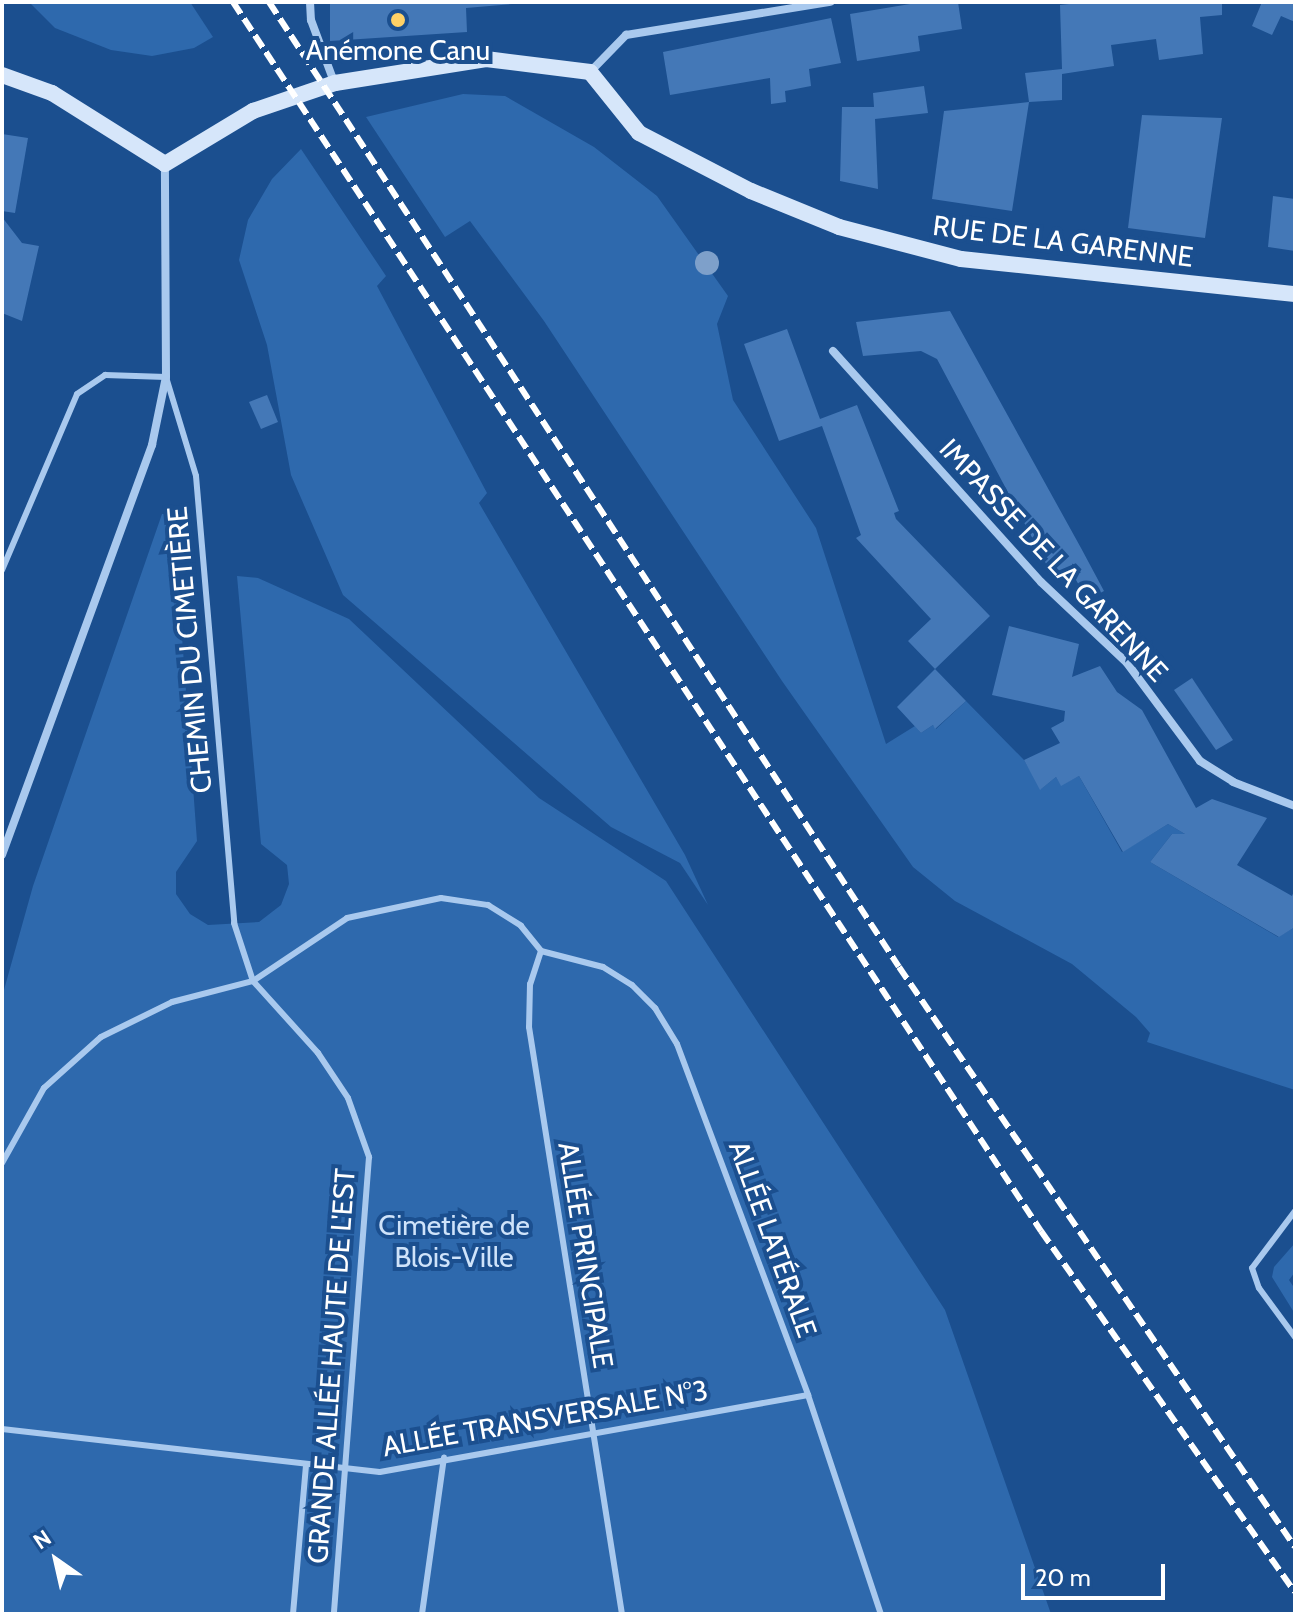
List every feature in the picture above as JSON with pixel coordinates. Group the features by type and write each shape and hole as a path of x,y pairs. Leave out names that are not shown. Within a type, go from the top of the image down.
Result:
{"street":[{"path":"310,2 311,20 335,83"},
{"path":"165,164 253,111 335,83 486,59 590,72 626,35 830,2"},
{"name":"RUE DE LA GARENNE","path":"590,72 639,133 751,191 839,227 961,259 1295,294"},
{"path":"2,75 52,93 165,164"},
{"path":"2,855 152,445 166,377 165,164"},
{"name":"IMPASSE DE LA GARENNE","path":"833,351 1041,582 1127,663 1200,761 1233,782 1295,806"}],"lane":[{"path":"2,570 77,394 105,375 166,377"},
{"name":"CHEMIN DU CIMETIÈRE","path":"166,377 196,476 234,923"},
{"path":"2,1163 44,1088 101,1037 172,1002 253,981 347,918 441,898 488,905 521,926 541,951"},
{"name":"GRANDE ALLÉE HAUTE DE L'EST","path":"234,923 253,981 318,1053 348,1098 369,1157 334,1614"},
{"name":"ALLÉE LATÉRALE","path":"541,951 603,967 632,985 655,1008 677,1044 808,1395 881,1614"},
{"name":"ALLÉE PRINCIPALE","path":"541,951 530,984 529,1027 622,1614"},
{"path":"1295,1211 1252,1268 1259,1288 1295,1337"},
{"name":"ALLÉE TRANSVERSALE N°3","path":"2,1429 380,1472 591,1431 808,1395"},
{"path":"422,1614 444,1458"},
{"path":"293,1614 306,1465"}],"green space":[{"path":"29,2 190,2 213,37 194,48 152,56 111,50 55,28"},
{"path":"463,94 505,96 594,147 657,196 728,296 717,324 733,400 816,528 886,744 915,726 921,733 933,725 936,729 966,701 1024,760 1041,789 1056,777 1061,785 1079,776 1122,852 1168,824 1185,834 1172,834 1150,862 1278,937 1295,927 1295,1090 1147,1042 1150,1033 1136,1017 1072,964 955,901 913,867 782,681 544,321 470,221 445,237 366,117"},
{"path":"301,149 386,276 377,286 487,493 479,503 685,855 708,905 680,863 611,827 343,595 291,475 267,345 239,260 248,220 272,179"},
{"name":"Cimetière de Blois-Ville","path":"162,514 173,514 197,841 176,872 176,894 190,914 208,925 259,922 281,905 289,884 287,865 261,844 237,576 258,578 349,619 539,798 666,881 945,1310 1051,1614 2,1614 2,997 33,886"},
{"path":"1295,1243 1295,1272 1289,1280 1295,1289 1295,1314 1272,1277 1274,1267"}],"building":[{"name":"Anémone Canu","path":"330,2 512,4 466,8 467,32 330,41"},
{"path":"922,2 958,2 962,29 918,36 920,51 857,61 850,14"},
{"path":"1087,2 1222,2 1222,15 1200,17 1203,54 1159,60 1156,39 1111,45 1114,66 1062,74 1062,100 1029,102 1025,73 1062,69 1060,5"},
{"path":"1262,2 1295,2 1295,22 1281,16 1272,35 1252,26"},
{"path":"831,18 841,63 809,69 811,86 785,91 786,102 771,104 770,78 670,95 663,52"},
{"path":"924,86 928,113 875,119 878,189 840,181 842,107 874,107 873,93"},
{"path":"1029,102 1012,211 932,199 944,111"},
{"path":"1142,115 1222,118 1205,238 1128,228"},
{"path":"2,134 28,138 15,213 2,211"},
{"path":"1273,196 1295,199 1295,251 1268,247"},
{"path":"2,217 22,243 39,246 22,321 2,313"},
{"path":"950,311 1104,591 1087,600 1069,567 1052,575 937,359 921,351 863,356 856,322"},
{"path":"787,329 820,419 857,405 899,511 894,513 896,519 990,616 935,669 908,641 931,619 856,538 861,535 822,426 779,441 744,344"},
{"path":"267,395 278,422 261,429 249,402"},
{"path":"1009,626 1079,644 1072,677 1100,666 1117,692 1142,710 1196,808 1212,799 1267,818 1237,865 1292,896 1295,889 1295,927 1279,937 1150,862 1172,834 1185,834 1168,824 1123,852 1079,776 1061,786 1056,777 1040,790 1024,760 1060,743 1051,728 1064,721 1065,711 992,695"},
{"path":"935,669 966,701 935,729 933,725 921,733 897,707"},
{"path":"1192,678 1233,740 1216,750 1174,690"}],"railway":[{"path":"233,2 1041,1231 1295,1592"},
{"path":"269,2 899,967 1295,1547"}],"place":[{"name":"Anémone Canu","path":"398,20"}]}
